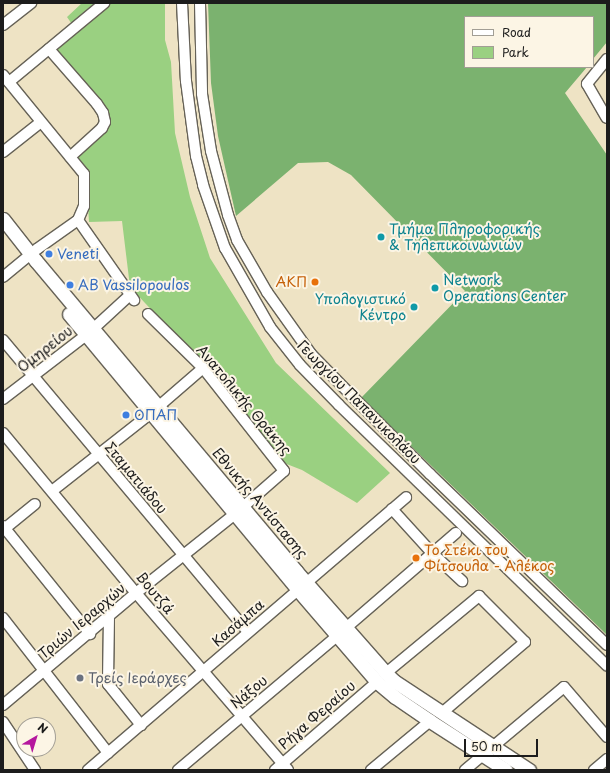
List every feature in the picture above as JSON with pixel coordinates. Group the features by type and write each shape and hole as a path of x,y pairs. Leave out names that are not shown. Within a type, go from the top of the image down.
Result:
{"main road":[{"name":"Εθνικής Αντίστασης","path":"3,219 27,257"},
{"name":"Εθνικής Αντίστασης","path":"3,234 27,257 302,586 342,631 395,697 430,721 487,751 529,770"},
{"name":"Εθνικής Αντίστασης","path":"381,678 394,682 442,714 487,751 504,769"}],"street":[{"path":"3,25 31,3"},
{"path":"3,277 27,257 78,220 84,206 84,174 6,78 49,49 104,3"},
{"name":"Γεωργίου Παπανικολάου","path":"182,3 186,81 190,119 203,185 225,248 270,327 300,364 339,405 607,666"},
{"name":"Γεωργίου Παπανικολάου","path":"200,3 202,94 211,151 219,185 238,240 264,286 285,318 317,359 430,474 607,644"},
{"path":"49,49 97,104 103,114 105,122 102,128 70,157"},
{"path":"607,59 586,84 607,118"},
{"path":"3,152 41,122"},
{"name":"Ομηρείου","path":"3,399 132,298 78,220"},
{"name":"Ανατολικής Θράκης","path":"148,314 203,368 284,471"},
{"name":"Σταματιάδου","path":"3,340 248,632"},
{"path":"52,491 154,410 203,368"},
{"name":"Βουτζά","path":"3,432 136,593 242,716 282,768"},
{"name":"Τριών Ιεραρχών","path":"3,705 90,634 136,593 239,511 284,471"},
{"name":"Κασάμπα","path":"88,770 406,497"},
{"path":"35,504 4,528 90,634"},
{"path":"392,509 433,554 462,581"},
{"name":"Νάξου","path":"178,770 456,533"},
{"name":"Ρήγα Φεραίου","path":"282,768 381,678 479,596 525,642 442,714"},
{"path":"109,617 108,684 141,725"},
{"path":"3,618 108,753"},
{"path":"465,770 564,687 607,737"},
{"path":"370,770 430,721"},
{"path":"3,722 35,770"},
{"path":"594,770 607,759"}],"green space":[{"path":"82,3 165,3 165,40 171,62 175,133 190,197 210,258 276,363 390,473 357,503 302,470 284,463 205,367 130,287 122,221 89,222 86,174 74,157 107,123 54,50 76,30 67,17"},
{"path":"208,3 607,3 607,42 594,58 594,16 464,16 464,68 586,68 565,93 607,155 607,635 361,398 465,291 351,175 328,162 298,163 236,216 218,136 211,83"}],"place":[{"name":"Τμήμα Πληροφορικής & Τηλεπικοινωνιών","path":"381,237"},
{"name":"Veneti","path":"49,254"},
{"name":"ΑΚΠ","path":"315,282"},
{"name":"AB Vassilopoulos","path":"70,285"},
{"name":"Network Operations Center","path":"435,288"},
{"name":"Υπολογιστικό Κέντρο","path":"414,307"},
{"name":"ΟΠΑΠ","path":"126,415"},
{"name":"Το Στέκι του Φίτσουλα - Αλέκος","path":"416,558"},
{"name":"Τρείς Ιεράρχες","path":"80,678"}]}
